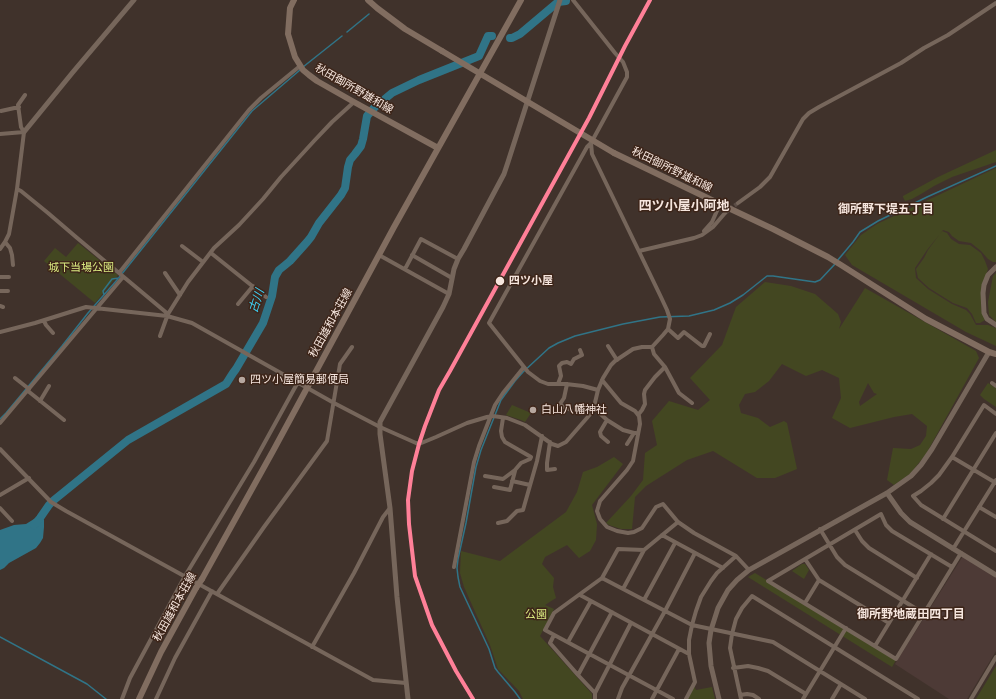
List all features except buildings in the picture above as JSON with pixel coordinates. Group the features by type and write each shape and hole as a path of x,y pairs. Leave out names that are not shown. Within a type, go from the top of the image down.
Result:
{"main road":[{"name":"秋田御所野雄和線","path":"294,0 290,8 288,34 295,57 301,67 318,81 438,148"},
{"name":"秋田御所野雄和線","path":"368,0 406,29 614,152 828,257 926,319 989,352 996,354"},
{"name":"秋田雄和本荘線","path":"139,699 164,646 394,227 521,0"}],"street":[{"path":"0,249 8,234 17,189 24,132 134,0"},
{"path":"574,0 623,62 628,75 489,324 525,369 540,381 548,384 567,384 598,390"},
{"path":"408,699 390,508 380,434 380,422 443,307 449,294 454,269 458,259 504,174 559,3"},
{"path":"738,203 770,177 803,119 809,113 901,63 948,35 996,3"},
{"path":"0,423 27,388 121,275 249,110 261,98 301,67"},
{"path":"24,132 21,127 19,107 20,102 25,95"},
{"path":"160,336 167,315 188,282 214,248 239,225 314,140 354,102"},
{"path":"1,111 19,107"},
{"path":"0,134 24,132"},
{"path":"0,332 86,307 167,315 192,323 380,427 419,444 466,423 492,416 508,418 525,425 558,446 566,442 593,411 598,390 611,365 633,349 652,347 668,329 669,317 660,295 592,154 591,143"},
{"path":"17,189 22,191 43,208 167,315"},
{"path":"702,235 712,222 720,204"},
{"path":"639,251 702,235 713,227 725,213"},
{"path":"405,269 421,239 458,259"},
{"path":"5,242 10,248 13,265"},
{"path":"182,246 203,262"},
{"path":"211,253 266,296"},
{"path":"379,255 449,294"},
{"path":"412,255 452,278"},
{"path":"996,267 988,275 984,285 983,304 984,313 987,319 996,325"},
{"path":"165,273 180,295"},
{"path":"0,277 9,277"},
{"path":"238,304 253,286"},
{"path":"0,291 8,291"},
{"path":"44,320 46,325 53,333"},
{"path":"668,329 678,338 684,332 702,346 704,346 710,334"},
{"path":"608,346 617,360"},
{"path":"218,594 327,441 340,364 352,347"},
{"path":"652,347 654,354 665,367 679,393 692,403"},
{"path":"558,384 561,376 559,366 562,363 567,362 571,364 574,359 582,355 580,350"},
{"path":"719,699 710,666 709,644 711,630 718,608 728,590 748,570 887,493 911,476 928,456 945,429 989,352"},
{"path":"638,415 645,404 645,390 665,367"},
{"path":"454,567 474,462 479,446 492,416 495,405 503,393 525,369"},
{"path":"14,378 64,420"},
{"path":"602,380 621,403 638,415 640,424 636,433 627,444"},
{"path":"122,699 136,666 185,576 254,462 298,382"},
{"path":"992,383 996,386"},
{"path":"567,384 564,398 560,404 571,410"},
{"path":"40,401 49,386"},
{"path":"996,414 984,405 952,457 936,478 913,496 921,505 996,551"},
{"path":"594,408 607,420 624,430 636,433"},
{"path":"503,418 501,431 505,442 531,457 537,457"},
{"path":"607,420 600,432 601,436 608,442"},
{"path":"636,433 633,461 600,502 597,511 606,528 628,533 634,532 642,528 656,507 663,504 678,522 694,533 736,556 748,570"},
{"path":"943,519 996,433"},
{"path":"498,523 507,521 517,511 523,510 542,436"},
{"path":"550,442 547,470 556,469"},
{"path":"1,452 51,502 373,680 406,683"},
{"path":"485,476 503,479 515,470 520,463 530,459 531,457"},
{"path":"952,457 996,482 954,549"},
{"path":"494,487 510,490 515,470"},
{"path":"0,495 28,478"},
{"path":"512,481 530,485"},
{"path":"887,493 901,513 910,522 996,575"},
{"path":"979,507 996,517"},
{"path":"0,508 12,521"},
{"path":"312,647 354,573 383,517 390,508"},
{"path":"952,567 892,531 886,524 881,514 768,581 896,659 961,553"},
{"path":"623,589 644,550 678,522"},
{"path":"820,529 845,565 923,613"},
{"path":"855,530 862,541 869,548 917,578"},
{"path":"662,536 723,568"},
{"path":"644,600 675,543"},
{"path":"644,550 618,549 602,578 554,613 545,630 673,699"},
{"path":"618,699 622,688 696,553"},
{"path":"875,646 931,554"},
{"path":"686,699 695,682 689,654 689,640 696,611 701,597 711,581 736,556"},
{"path":"805,559 818,580 889,623"},
{"path":"602,578 692,625 773,642 863,698"},
{"path":"805,603 818,580"},
{"path":"156,699 212,591"},
{"path":"580,595 689,654"},
{"path":"759,699 753,695 747,694 740,697 730,648 736,619 742,608 752,596 918,699"},
{"path":"568,642 591,601"},
{"path":"578,675 612,612"},
{"path":"594,693 631,623"},
{"path":"803,699 846,628"},
{"path":"554,634 550,643 594,693 595,699"},
{"path":"652,699 679,649"},
{"path":"971,699 996,657"},
{"path":"733,668 748,666 758,668 768,672 806,694"},
{"path":"832,699 841,684"}],"shaded area":[{"path":"963,556 996,577 996,651 967,699 949,699 895,664"}],"green space":[{"path":"996,150 996,162 952,177 912,199 905,201 903,196 938,177"},
{"path":"996,168 996,262 988,259 971,243 959,241 949,232 943,230 915,268 916,278 928,289 952,304 966,310 976,325 988,325 996,328 996,346 966,332 852,265 845,255 861,235 877,224"},
{"path":"942,231 947,233 951,239 959,244 970,245 981,253 985,261 988,269 982,286 981,303 985,320 980,323 976,323 972,314 967,308 953,303 929,288 918,278 916,269"},
{"name":"城下当場公園","path":"78,243 118,275 95,303 44,261 55,248 66,257"},
{"path":"996,273 996,322 989,315 988,302 993,276"},
{"path":"765,282 791,286 815,294 838,314 841,322 839,329 865,288 976,351 979,358 926,454 910,474 894,485 887,480 893,448 911,449 920,445 926,436 927,426 912,414 850,428 832,418 841,398 839,378 822,370 806,376 782,364 769,381 755,392 745,394 739,405 741,413 758,418 770,427 784,421 787,423 797,469 775,478 757,478 713,451 687,460 646,486 635,497 632,529 621,529 609,525 606,523 631,496 643,480 645,453 657,445 652,421 669,401 698,410 710,400 690,378 722,345 736,307","holes":["868,383 874,393 877,394 860,406 859,402"]},
{"path":"988,383 996,388 996,407 980,395"},
{"path":"512,405 531,413 525,422 506,415"},
{"name":"公園","path":"614,457 623,464 592,505 597,524 596,540 590,551 579,558 567,545 545,557 542,564 554,578 553,587 556,598 545,605 554,609 540,636 592,694 592,699 523,699 519,691 498,669 490,645 464,587 460,573 461,551 500,561 566,512 577,492 583,472 597,467"},
{"path":"802,564 805,564 809,570 804,579 792,571"},
{"path":"755,573 896,660 892,667 748,577"},
{"path":"996,666 996,699 976,699"},
{"path":"694,686 696,690 712,687 715,699 688,699"}],"water":[{"path":"42,517 44,520 44,527 43,538 40,543 36,548 9,563 0,570 0,530 14,525 26,524 34,519"}],"waterway":[{"name":"古川","path":"510,38 520,34 558,2 566,0"},
{"path":"347,32 369,14"},
{"path":"303,67 342,36"},
{"name":"古川","path":"34,525 54,500 128,440 226,384 263,323 272,296 275,277 279,270 290,261 307,242 345,188 350,160 361,146 367,116 392,93 419,80 479,56 488,36 492,36"},
{"path":"0,419 117,280 252,111 300,70"},
{"path":"837,261 860,232 878,221 996,166"},
{"path":"520,699 495,668 489,649 460,587 457,568 476,467 481,450 501,400 523,372 549,348 575,336 623,324 660,317 689,316 714,310 743,295 767,276 815,282 820,280 835,264"},
{"path":"104,295 103,291 112,279 119,278"},
{"path":"0,637 87,684 106,699"}],"tunnel":[{"path":"725,213 738,203"}],"transit line":[{"path":"473,699 456,671 432,625 415,576 409,524 408,500 412,471 419,444 439,390 589,118 650,0"}],"place":[{"name":"四ツ小屋","path":"500,281"},
{"name":"四ツ小屋簡易郵便局","path":"242,380"},
{"name":"白山八幡神社","path":"533,410"}],"district":[{"name":"四ツ小屋小阿地","path":"684,206"},
{"name":"御所野下堤五丁目","path":"886,210"},
{"name":"御所野地蔵田四丁目","path":"911,615"}]}
